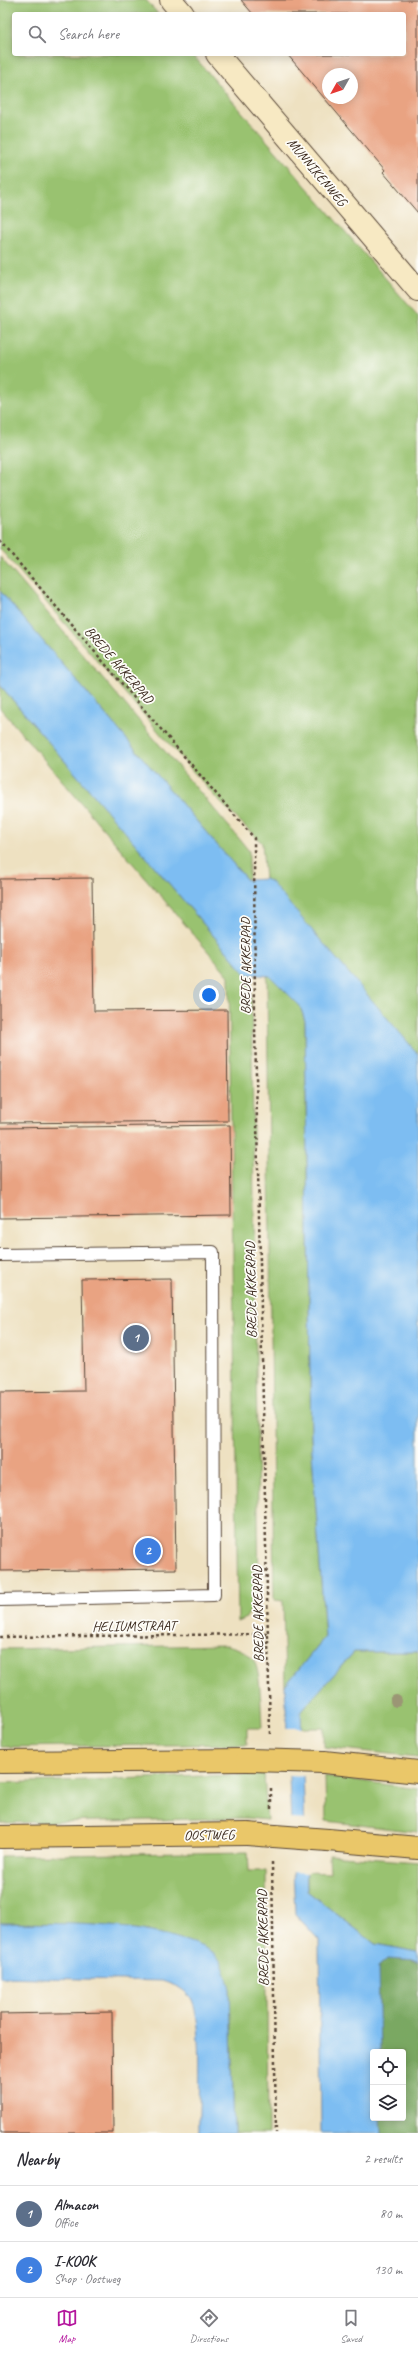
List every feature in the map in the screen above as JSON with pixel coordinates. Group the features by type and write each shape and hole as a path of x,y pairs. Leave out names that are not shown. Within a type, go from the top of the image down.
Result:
{"main road":[{"path":"0,1762 247,1760 324,1762 418,1772"},
{"name":"OOSTWEG","path":"0,1837 248,1834 418,1848"}],"street":[{"path":"171,0 181,12"},
{"name":"MUNNIKENWEG","path":"219,56 418,290"}],"lane":[{"path":"0,1255 213,1252 214,1571 214,1595 0,1600"}],"path":[{"name":"BREDE AKKERPAD","path":"0,541 254,838 255,1028 270,1737"},
{"name":"HELIUMSTRAAT","path":"0,1637 269,1634"},
{"path":"271,1785 271,1816"},
{"name":"BREDE AKKERPAD","path":"272,1856 276,2133"}],"green space":[{"path":"0,0 146,0 156,12 12,12 12,56 194,56 418,316 418,1054 270,882 265,879 262,843 217,799 0,549"},
{"path":"0,557 249,851 249,877 247,880 0,591"},
{"path":"0,685 246,974 251,975 259,1594 252,1594 253,1607 245,1619 238,1622 229,976 0,708"},
{"path":"267,976 270,976 300,1006 305,1021 311,1438 325,1637 285,1686 283,1601 274,1600"},
{"path":"227,1645 247,1653 253,1659 257,1669 260,1685 262,1728 247,1728 247,1744 0,1747 0,1649"},
{"path":"354,1652 418,1652 418,1757 324,1747 324,1728 301,1728 301,1711"},
{"path":"264,1774 267,1820 247,1818 0,1823 0,1783"},
{"path":"325,1776 418,1789 418,1832 326,1821"},
{"path":"248,1852 249,1871 266,1871 268,2133 234,2133 230,1990 150,1931 94,1925 0,1923 0,1856"},
{"path":"329,1855 418,1862 418,1952 375,1944 307,1891 307,1872 330,1873"},
{"path":"387,1959 418,1961 418,2133 381,2133 380,2121 406,2121 406,2049 380,2049 378,1967"}],"water":[{"path":"0,591 247,880 265,879 270,881 418,1054 418,1652 354,1652 301,1711 307,1891 375,1944 418,1952 418,1961 387,1959 378,1967 380,2049 370,2049 370,2121 380,2121 381,2133 321,2133 319,1940 295,1914 285,1686 325,1637 311,1438 305,1021 300,1006 270,976 246,974 0,685"},
{"path":"0,1923 94,1925 141,1930 187,1941 205,1948 215,1954 223,1966 230,1990 234,2133 199,2133 200,2065 198,2028 196,2013 192,2001 187,1993 162,1981 0,1977"}],"pier":[{"path":"285,1728 303,1728 305,1776 287,1775"},
{"path":"289,1819 307,1820 309,1873 291,1872"}],"building":[{"path":"241,0 418,0 418,213 383,172 385,170 329,104 358,104 358,68 322,68 322,95 289,56 406,56 406,12 251,12"},
{"path":"92,878 94,1011 227,1010 228,1121 0,1123 0,879"},
{"path":"230,1125 231,1215 0,1218 0,1128"},
{"path":"172,1279 176,1569 0,1571 0,1392 84,1391 82,1280"},
{"path":"112,2012 113,2133 0,2133 0,2014"}],"place":[{"name":"Almacon","path":"136,1338"},
{"name":"I-KOOK","path":"148,1551"}]}
